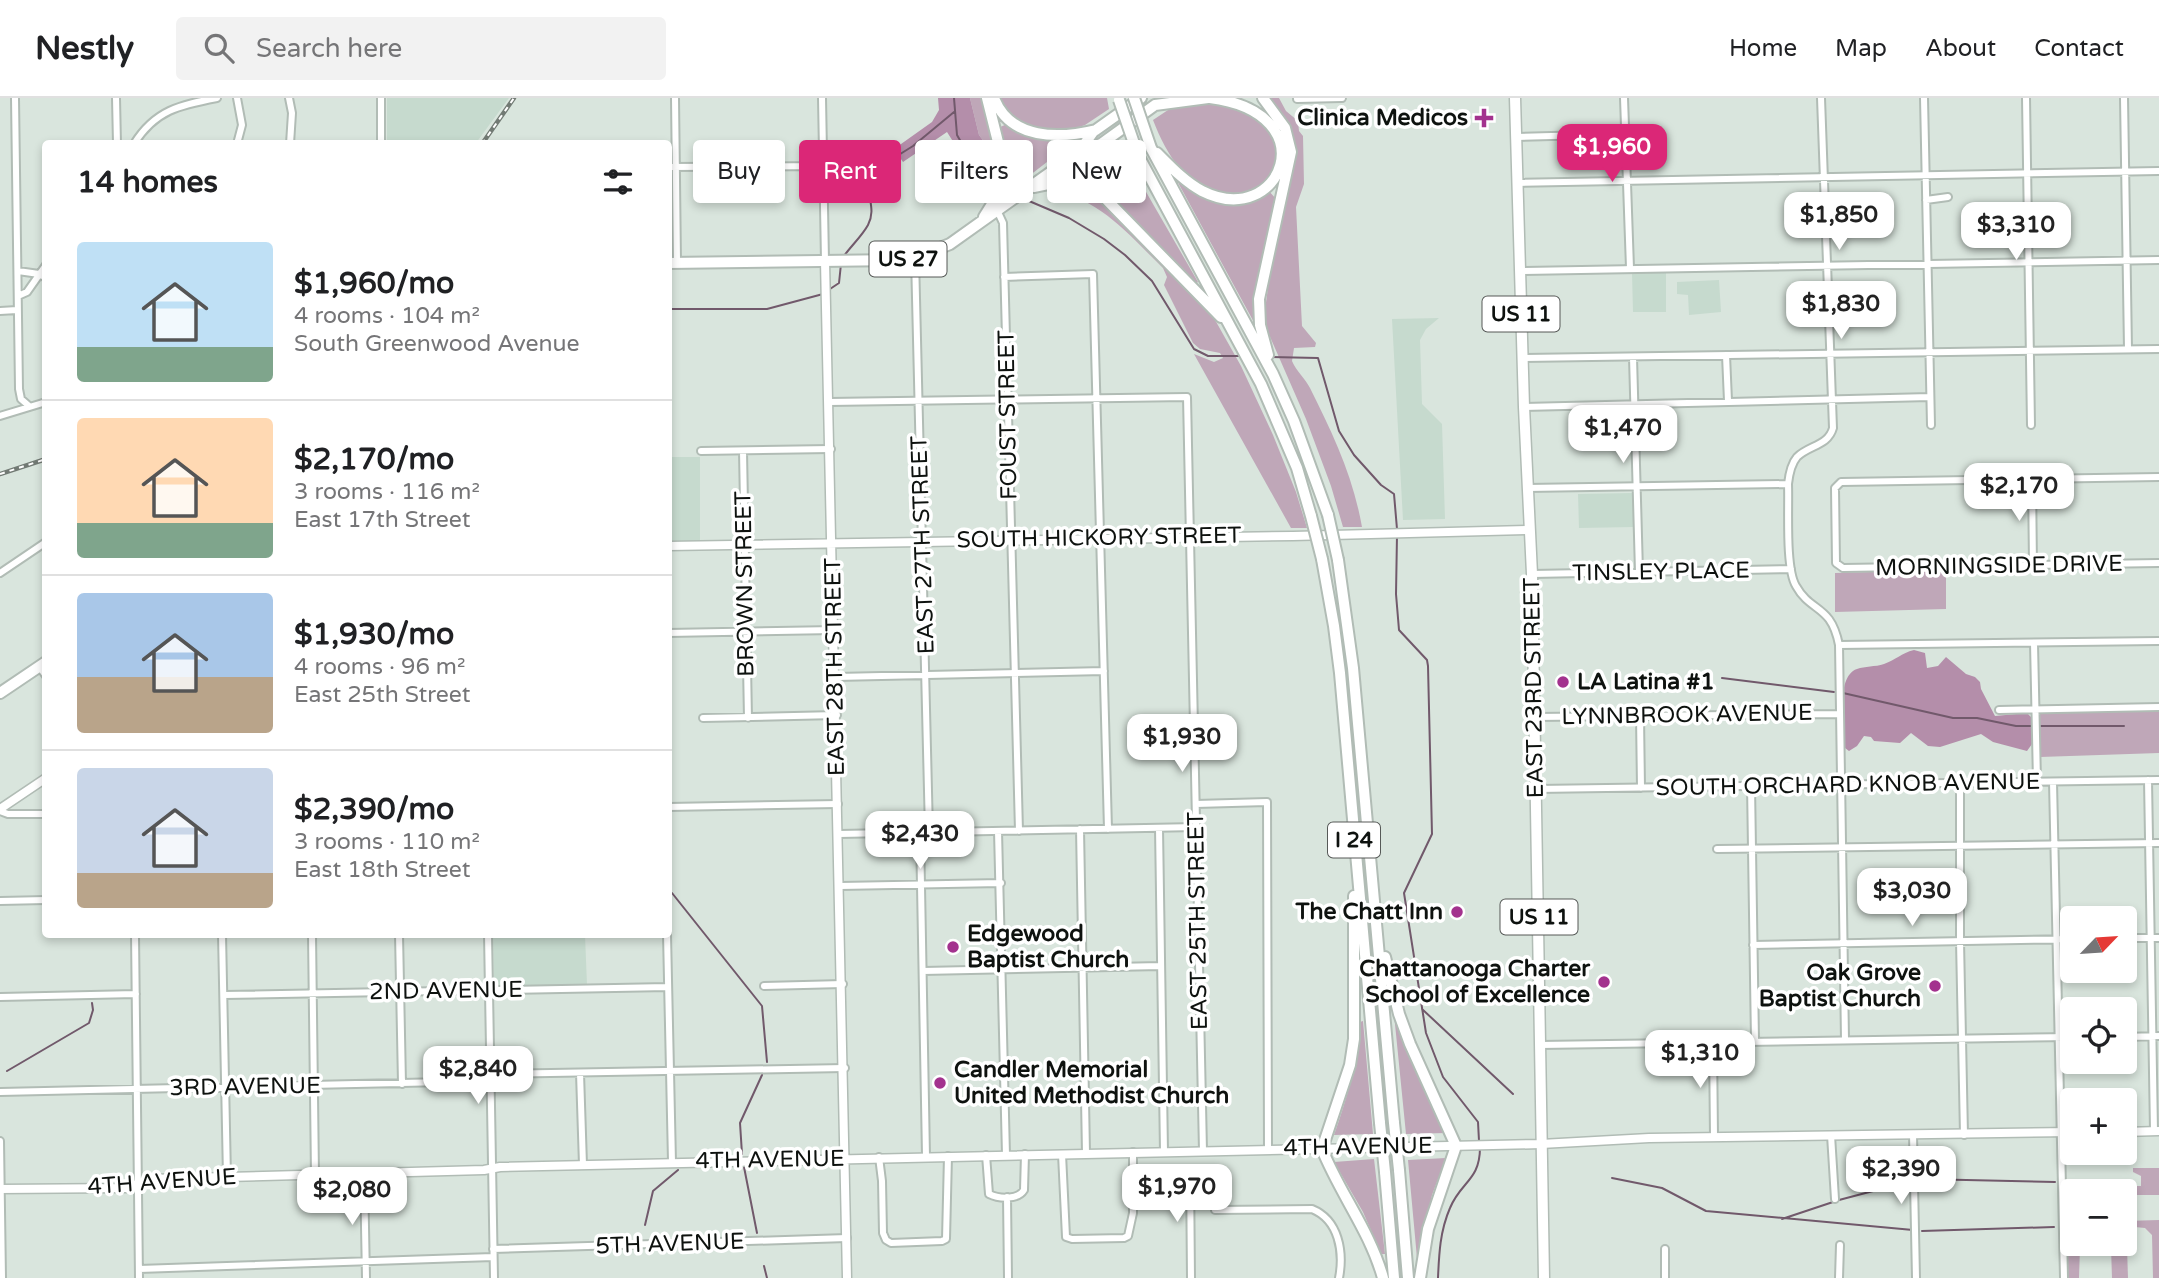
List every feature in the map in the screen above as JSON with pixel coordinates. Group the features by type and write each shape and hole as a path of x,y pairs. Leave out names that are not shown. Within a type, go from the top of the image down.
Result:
{"highway":[{"name":"US 27","path":"980,222 999,193 1005,170 987,98"},
{"path":"994,98 999,109 1013,124 1034,133 1079,134 1096,130"},
{"name":"I 24","path":"1134,98 1151,148 1273,374 1304,445 1328,514 1338,560 1353,668 1408,1278"},
{"path":"1088,140 1096,130 1141,98"},
{"name":"US 27","path":"1106,140 1160,101 1209,98 1228,100 1249,108 1266,119 1280,138 1282,156 1277,176 1271,184 1251,195 1233,199 1204,192 1184,179 1151,148"},
{"path":"1263,98 1285,128 1291,152 1259,299 1260,325 1273,374"},
{"name":"I 24","path":"1119,99 1138,155 1233,331 1281,429 1311,516 1322,559 1338,661 1394,1278"},
{"path":"1033,189 1060,181 1090,187 1112,205 1233,331"},
{"name":"US 27","path":"673,263 899,260 950,244 1007,203"},
{"path":"0,692 42,669"},
{"path":"1355,855 1354,1039 1350,1065 1322,1149 1364,1229 1383,1278"},
{"path":"1377,923 1399,1014 1456,1146 1428,1229 1420,1278"}],"main road":[{"name":"EAST 23RD STREET","path":"1514,98 1532,574 1544,1278"},
{"name":"EAST 28TH STREET","path":"825,261 845,1069 847,1278"},
{"name":"SOUTH HICKORY STREET","path":"672,546 1529,530"},
{"path":"0,810 42,781"},
{"path":"2137,1132 2156,1131"},
{"name":"4TH AVENUE","path":"0,1189 127,1188 150,1179 364,1175 672,1162 1541,1144 1606,1139 2060,1133"}],"street":[{"path":"15,98 19,389 21,399 29,406"},
{"path":"116,98 117,140"},
{"path":"137,140 160,114 217,98"},
{"path":"237,98 242,125 238,140"},
{"path":"289,98 292,113 290,140"},
{"path":"381,98 381,140"},
{"path":"673,263 677,167 675,98"},
{"name":"EAST 28TH STREET","path":"822,98 823,140"},
{"path":"1297,99 1342,98"},
{"path":"1624,98 1630,268"},
{"path":"1821,98 1831,435 1796,458 1790,470 1788,484 1794,584 1802,595 1828,616 1839,645 1844,1040"},
{"path":"1924,98 1931,425"},
{"path":"2026,98 2031,425"},
{"path":"2124,98 2128,349"},
{"path":"1516,137 1625,134"},
{"path":"672,167 799,166"},
{"path":"1517,183 2159,171"},
{"path":"1926,200 1948,197"},
{"name":"EAST 28TH STREET","path":"824,203 825,261"},
{"name":"FOUST STREET","path":"997,210 1003,223 1019,831"},
{"name":"EAST 27TH STREET","path":"915,257 929,832"},
{"path":"1519,271 2159,260"},
{"path":"18,271 42,276"},
{"path":"1004,278 1093,274 1108,829"},
{"path":"18,296 27,292 42,276"},
{"path":"0,311 18,310"},
{"path":"1523,358 2159,349"},
{"path":"1726,355 1728,401"},
{"path":"1633,357 1639,572"},
{"name":"EAST 25TH STREET","path":"1097,400 1186,397 1203,1151"},
{"path":"1524,407 1930,397"},
{"path":"829,402 1097,400"},
{"path":"0,416 42,403"},
{"path":"701,451 831,449"},
{"name":"BROWN STREET","path":"743,451 748,718"},
{"path":"2033,565 2032,480 2159,477"},
{"name":"MORNINGSIDE DRIVE","path":"2032,480 1838,484 1835,488 1836,563 1839,567 2159,563"},
{"path":"1527,488 1788,484"},
{"path":"0,573 42,545"},
{"name":"TINSLEY PLACE","path":"1532,574 1791,569"},
{"path":"672,633 835,630"},
{"path":"1839,645 2159,641"},
{"path":"2034,643 2037,782"},
{"path":"836,677 1104,671"},
{"path":"1998,710 2159,707"},
{"name":"LYNNBROOK AVENUE","path":"1535,717 1839,714"},
{"path":"703,718 837,715"},
{"path":"1640,716 1641,788"},
{"path":"2148,780 2156,1036 2156,1131"},
{"name":"SOUTH ORCHARD KNOB AVENUE","path":"1537,789 2159,780"},
{"path":"2053,782 2060,1101"},
{"path":"1960,783 1964,1135"},
{"path":"1751,785 1755,1041"},
{"path":"1196,804 1267,802 1268,1149"},
{"path":"672,807 838,804"},
{"path":"0,810 8,814 42,814"},
{"path":"839,834 1197,827"},
{"path":"1159,828 1164,1152"},
{"path":"1080,829 1086,1153"},
{"path":"999,831 1006,1155"},
{"path":"920,832 926,1156"},
{"path":"1717,849 2159,843"},
{"path":"840,886 1000,883"},
{"path":"0,901 42,900"},
{"path":"135,938 139,1278"},
{"path":"222,938 226,1177"},
{"path":"312,938 316,1175"},
{"path":"399,938 402,1084"},
{"path":"488,938 494,1278"},
{"path":"667,938 672,1162"},
{"path":"2137,939 2159,938"},
{"path":"1753,945 2060,939"},
{"path":"922,971 1161,966"},
{"path":"764,986 843,984"},
{"name":"2ND AVENUE","path":"224,995 668,987"},
{"path":"0,997 136,994"},
{"path":"2137,1037 2156,1036"},
{"path":"1540,1045 2058,1038"},
{"path":"1713,1043 1714,1137"},
{"name":"3RD AVENUE","path":"0,1092 402,1084 580,1073 845,1069"},
{"path":"580,1073 583,1165"},
{"path":"1913,1134 1916,1278"},
{"path":"1831,1135 1835,1199"},
{"path":"0,1141 2,1278"},
{"path":"1062,1154 1066,1237 1124,1238 1128,1236 1133,1213 1132,1152"},
{"path":"986,1155 989,1194 1007,1197 1021,1195 1026,1184 1024,1154"},
{"path":"879,1157 883,1233 891,1243 946,1239 948,1156"},
{"path":"2062,1165 2064,1278"},
{"path":"1190,1169 1191,1278"},
{"path":"364,1175 366,1278"},
{"path":"1007,1197 1008,1278"},
{"path":"1215,1210 1312,1209 1323,1214 1337,1235 1340,1249 1339,1278"},
{"name":"5TH AVENUE","path":"493,1249 847,1238"},
{"path":"1839,1278 1840,1245"},
{"path":"1665,1250 1665,1278"},
{"path":"139,1269 493,1257"}],"shaded area":[{"path":"387,98 509,98 478,140 387,140"},
{"path":"938,98 970,98 979,135 983,140 952,140 947,132 935,140 915,140 915,154 903,162 901,144 932,122 939,110"},
{"path":"970,98 982,98 993,140 983,140 979,135"},
{"path":"998,98 1107,98 1109,109 1085,125 1068,131 1037,131 1008,115"},
{"path":"1268,98 1279,98 1286,111 1298,121 1299,131 1303,136 1304,184 1296,207 1302,326 1316,343 1315,347 1294,348 1292,361 1310,388 1334,439 1348,473 1362,527 1343,527 1306,419 1267,330 1265,310 1269,280 1287,200 1295,148 1287,124"},
{"path":"1191,103 1234,107 1251,115 1266,129 1276,147 1277,157 1274,171 1267,180 1249,191 1227,194 1211,191 1186,175 1175,163 1153,120 1168,110"},
{"path":"1007,124 1078,138 1047,140 1047,162 1033,173 1033,140 999,140 998,128"},
{"path":"1175,177 1210,198 1268,190 1277,200 1256,326"},
{"path":"1146,192 1198,282 1194,285 1114,203 1146,203"},
{"path":"1088,203 1104,203 1210,311 1241,366 1273,435 1307,528 1291,528 1194,354 1214,362 1223,358 1220,353 1200,349 1193,343 1164,285 1167,277 1163,268 1127,232"},
{"path":"1666,272 1666,312 1633,312 1632,273"},
{"path":"1719,280 1721,312 1689,315 1688,295 1677,294 1677,282"},
{"path":"1439,318 1426,329 1420,340 1422,404 1442,424 1445,519 1403,520 1392,319"},
{"path":"672,457 700,457 700,541 672,541"},
{"path":"1633,493 1634,527 1579,528 1578,494"},
{"path":"1946,570 1946,609 1835,612 1835,573"},
{"path":"1914,650 1925,653 1927,668 1938,666 1946,657 1966,674 1975,677 1980,682 1995,716 2027,713 2032,718 2032,744 2027,751 1993,742 1981,734 1940,747 1928,746 1911,733 1900,743 1874,741 1871,737 1864,736 1857,746 1849,751 1845,748 1842,704 1843,692 1850,674 1860,668 1892,661"},
{"path":"2159,711 2159,753 2040,757 2040,713"},
{"path":"493,938 585,938 587,985 494,985"},
{"path":"1393,1004 1446,1133 1406,1134"},
{"path":"1363,1021 1373,1134 1334,1135 1351,1080 1360,1022"},
{"path":"1446,1158 1432,1195 1418,1269 1408,1160"},
{"path":"1374,1159 1385,1254 1381,1254 1363,1212 1334,1162"},
{"path":"2133,1168 2159,1168 2159,1195 2137,1195 2141,1176 2133,1172"},
{"path":"2159,1220 2159,1278 2153,1278 2152,1235 2145,1228 2137,1227 2137,1221"},
{"path":"2066,1256 2080,1256 2079,1278 2066,1278"},
{"path":"2111,1256 2127,1256 2128,1278 2112,1278"}],"waterway":[{"path":"954,98 957,135 960,140"},
{"path":"901,154 954,112"},
{"path":"844,256 868,225 870,203"},
{"path":"1033,203 1069,218 1125,255 1152,281 1194,349 1208,356 1241,356"},
{"path":"830,289 839,283 841,264"},
{"path":"672,309 767,309 823,294"},
{"path":"1271,357 1318,358 1339,431 1354,455 1381,485 1394,494 1397,529"},
{"path":"1397,535 1396,594 1399,630 1427,660 1428,666 1432,834 1404,893 1426,1033 1443,1077 1478,1122 1479,1141"},
{"path":"1722,678 1834,692"},
{"path":"1843,693 1953,718 1977,718 2016,726 2031,726"},
{"path":"2041,726 2124,726"},
{"path":"672,893 762,1006 767,1062"},
{"path":"7,1071 89,1023 92,1003"},
{"path":"1422,1009 1513,1094"},
{"path":"742,1154 740,1123 762,1075"},
{"path":"1438,1278 1444,1225 1454,1199 1477,1167 1480,1147"},
{"path":"744,1167 757,1233"},
{"path":"645,1225 653,1191 678,1170"},
{"path":"1612,1178 1662,1188 1706,1211 1913,1230"},
{"path":"1921,1179 2055,1182"},
{"path":"1839,1200 1911,1181"},
{"path":"1782,1219 1833,1202"},
{"path":"1922,1231 2054,1227"},
{"path":"764,1266 767,1278"}],"railway":[{"path":"485,140 514,98"},
{"path":"0,474 42,460"}],"place":[{"name":"Clinica Medicos","path":"1484,118"},
{"name":"LA Latina #1","path":"1563,682"},
{"name":"The Chatt Inn","path":"1457,912"},
{"name":"Edgewood Baptist Church","path":"953,947"},
{"name":"Chattanooga Charter School of Excellence","path":"1604,982"},
{"name":"Oak Grove Baptist Church","path":"1935,986"},
{"name":"Candler Memorial United Methodist Church","path":"940,1083"}]}
